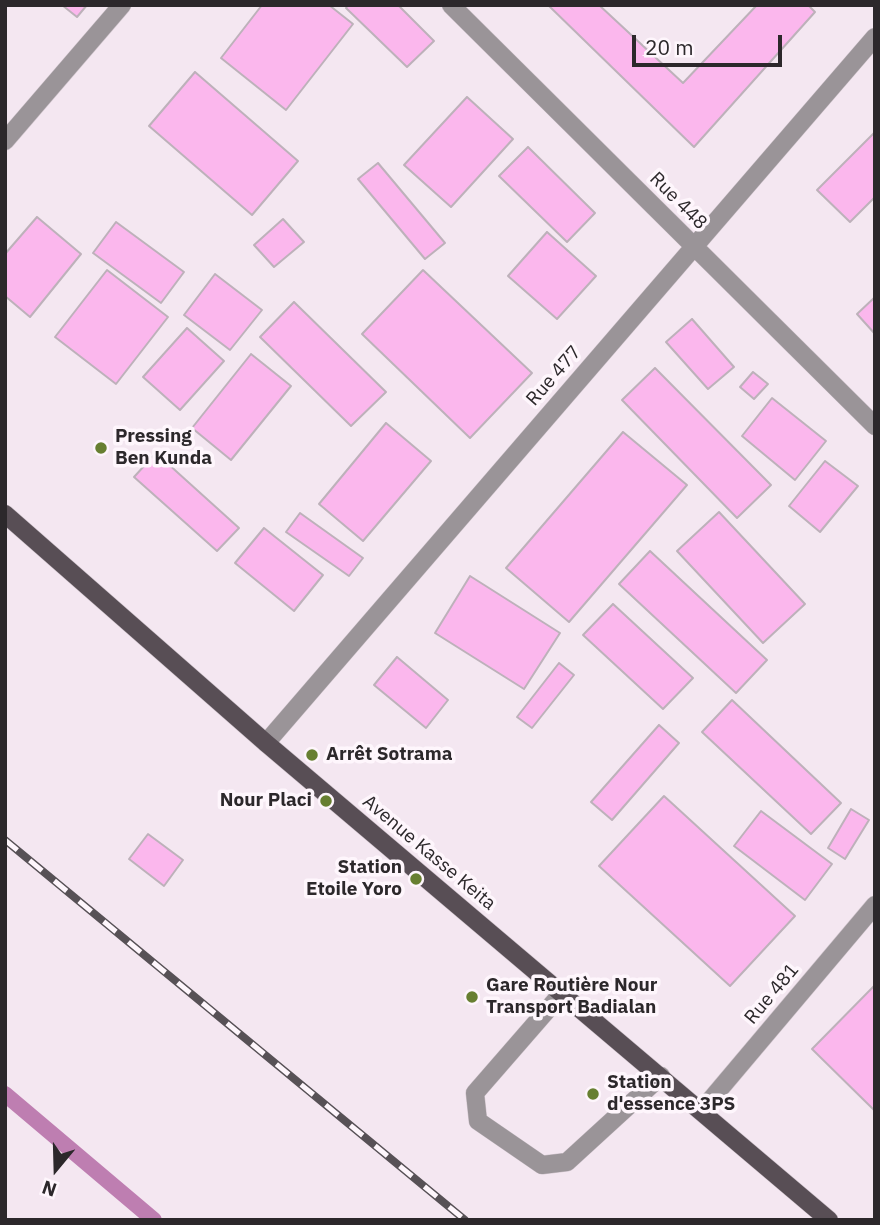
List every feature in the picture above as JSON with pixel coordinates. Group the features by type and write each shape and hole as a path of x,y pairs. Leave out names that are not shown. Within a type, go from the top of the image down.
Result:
{"main road":[{"name":"Avenue Kasse Keita","path":"5,514 266,743 829,1220"}],"street":[{"path":"5,141 122,5"},
{"name":"Rue 448","path":"451,5 875,426"},
{"name":"Rue 477","path":"266,743 875,37"},
{"name":"Rue 481","path":"702,1110 875,905"},
{"path":"562,993 475,1093 478,1121 542,1165 567,1162 661,1076"}],"building":[{"path":"62,5 87,5 77,17"},
{"path":"262,5 329,5 353,24 286,110 221,58"},
{"path":"348,5 398,5 434,41 407,67 346,8"},
{"path":"548,5 599,5 683,83 757,5 808,5 815,12 694,147"},
{"path":"195,72 298,161 252,215 149,126"},
{"path":"467,97 513,139 451,207 404,165"},
{"path":"875,132 875,197 850,222 817,190"},
{"path":"528,147 595,213 567,242 499,176"},
{"path":"378,163 445,243 425,259 358,179"},
{"path":"37,217 81,254 30,317 5,296 5,254"},
{"path":"283,219 304,242 274,267 254,245"},
{"path":"116,222 184,272 161,303 93,253"},
{"path":"547,232 596,276 557,319 508,276"},
{"path":"107,270 168,317 116,384 55,337"},
{"path":"423,270 532,373 470,438 362,334"},
{"path":"215,274 262,310 230,350 184,315"},
{"path":"875,297 875,334 857,314"},
{"path":"294,302 386,392 351,426 260,337"},
{"path":"692,319 734,367 708,389 666,342"},
{"path":"187,328 224,361 180,410 143,377"},
{"path":"251,354 291,386 231,460 192,428"},
{"path":"655,368 771,485 737,518 622,400"},
{"path":"753,372 768,384 754,399 740,387"},
{"path":"772,398 826,441 795,480 742,436"},
{"path":"386,423 431,461 363,541 319,504"},
{"path":"623,432 687,485 569,622 506,568"},
{"path":"156,453 239,528 217,551 134,477"},
{"path":"825,461 858,486 820,532 789,506"},
{"path":"719,512 805,604 763,643 677,551"},
{"path":"300,513 363,558 349,576 286,532"},
{"path":"264,528 323,575 294,611 235,563"},
{"path":"650,551 767,660 736,693 619,584"},
{"path":"470,576 560,633 524,689 435,633"},
{"path":"613,604 693,678 663,709 583,635"},
{"path":"397,657 448,700 426,728 374,685"},
{"path":"559,663 574,675 532,728 517,717"},
{"path":"732,700 841,803 811,834 702,732"},
{"path":"659,725 679,743 612,820 591,802"},
{"path":"664,796 795,916 730,986 599,866"},
{"path":"851,809 869,820 845,859 828,848"},
{"path":"761,811 832,864 805,900 734,846"},
{"path":"148,834 183,860 164,886 129,859"},
{"path":"875,985 875,1111 812,1049"}],"waterway":[{"path":"5,1094 154,1220"}],"railway":[{"path":"5,840 465,1220"}],"place":[{"name":"Pressing Ben Kunda","path":"101,448"},
{"name":"Arrêt Sotrama","path":"312,755"},
{"name":"Nour Placi","path":"326,801"},
{"name":"Station Etoile Yoro","path":"416,879"},
{"name":"Gare Routière Nour Transport Badialan","path":"472,997"},
{"name":"Station d'essence 3PS","path":"593,1094"}]}
